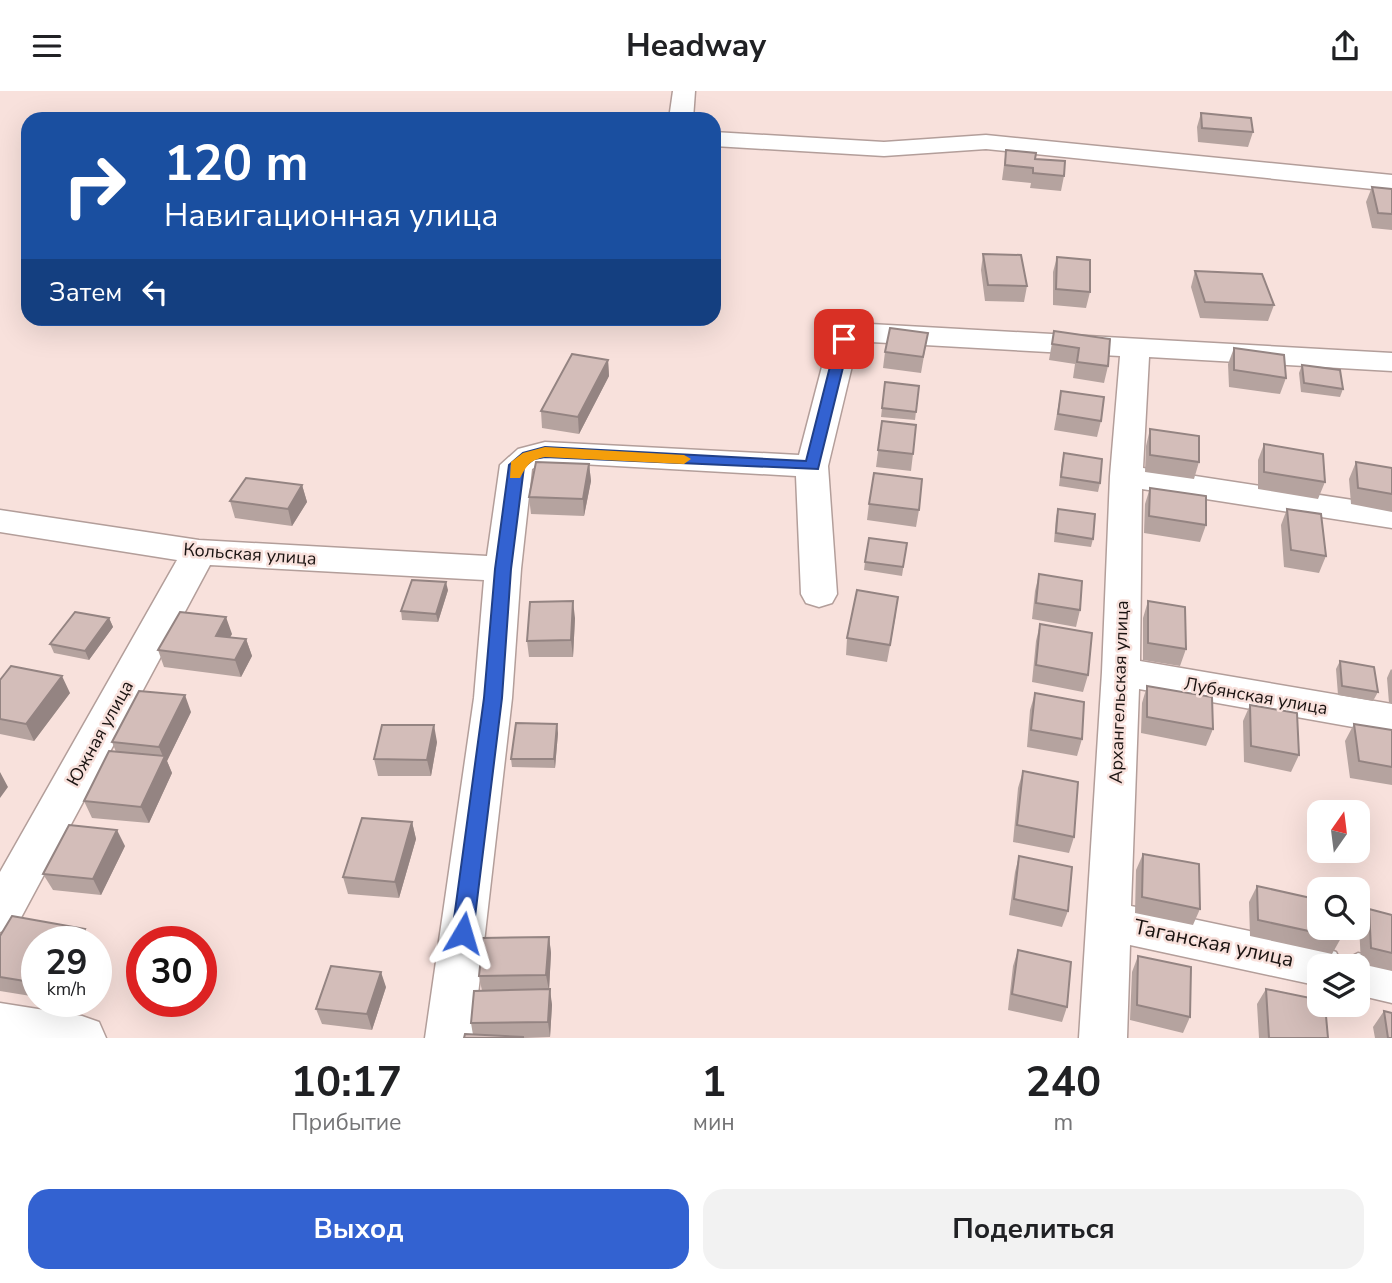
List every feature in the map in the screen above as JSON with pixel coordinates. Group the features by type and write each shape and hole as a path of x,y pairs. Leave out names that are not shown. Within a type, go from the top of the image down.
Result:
{"street":[{"path":"682,112 684,91"},
{"path":"721,139 884,149 986,142 1392,183"},
{"path":"819,594 813,466 844,339 870,333 1392,362"},
{"name":"Архангельская улица","path":"1103,1038 1121,672 1126,476 1135,347"},
{"path":"449,1038 493,698 503,569 516,465 529,456 545,452 813,466"},
{"path":"1126,476 1392,517"},
{"name":"Кольская улица","path":"0,521 200,552 503,569"},
{"name":"Южная улица","path":"0,913 200,552"},
{"name":"Лубянская улица","path":"1121,672 1392,719"},
{"name":"Таганская улица","path":"1108,921 1307,963"},
{"path":"1370,977 1392,982"},
{"path":"0,1025 82,1038"}],"building":[{"path":"1201,113 1251,118 1253,132 1202,128"},
{"path":"1006,150 1036,153 1035,159 1065,161 1064,176 1033,173 1033,168 1005,165"},
{"path":"1372,187 1392,189 1392,214 1378,213"},
{"path":"983,254 1021,255 1027,286 988,285"},
{"path":"1057,257 1090,260 1090,292 1056,289"},
{"path":"1195,271 1262,274 1274,305 1205,302"},
{"path":"890,328 928,333 923,357 885,352"},
{"path":"1054,331 1110,339 1108,366 1077,362 1079,348 1052,344"},
{"path":"1234,348 1284,355 1286,378 1234,370"},
{"path":"572,354 608,360 578,417 541,411"},
{"path":"1302,365 1340,370 1343,389 1304,383"},
{"path":"885,382 919,386 916,412 882,408"},
{"path":"1061,391 1104,397 1101,421 1058,414"},
{"path":"882,421 916,425 913,454 878,450"},
{"path":"1150,429 1199,436 1199,462 1150,455"},
{"path":"1264,444 1323,454 1325,482 1264,472"},
{"path":"1064,453 1102,459 1100,483 1061,477"},
{"path":"536,462 589,464 583,499 529,497"},
{"path":"1356,462 1392,468 1392,494 1358,488"},
{"path":"874,473 922,479 919,510 869,504"},
{"path":"246,478 302,485 288,509 230,501"},
{"path":"1150,488 1206,496 1206,525 1149,516"},
{"path":"1058,509 1095,514 1093,539 1056,533"},
{"path":"1287,509 1321,514 1326,556 1291,550"},
{"path":"869,538 907,543 903,567 865,562"},
{"path":"1039,574 1082,581 1080,610 1036,603"},
{"path":"412,580 446,582 436,614 401,611"},
{"path":"857,590 898,597 890,645 847,638"},
{"path":"573,601 571,640 527,641 530,602"},
{"path":"1148,601 1185,607 1186,649 1148,643"},
{"path":"75,612 109,618 85,651 50,644"},
{"path":"180,612 226,617 216,636 246,639 235,660 158,650"},
{"path":"1040,624 1092,633 1088,675 1036,665"},
{"path":"1340,661 1374,667 1378,692 1342,686"},
{"path":"11,666 62,676 26,724 0,719 0,680"},
{"path":"1147,686 1212,697 1213,729 1147,717"},
{"path":"139,691 185,695 159,747 112,742"},
{"path":"1035,693 1084,702 1082,739 1031,730"},
{"path":"1250,705 1297,713 1299,755 1251,746"},
{"path":"516,723 557,724 554,759 511,759"},
{"path":"1354,724 1392,730 1392,767 1359,761"},
{"path":"382,725 434,725 427,760 374,759"},
{"path":"109,751 165,756 141,807 84,801"},
{"path":"1023,771 1078,782 1074,837 1017,825"},
{"path":"362,818 412,822 395,882 343,877"},
{"path":"69,825 117,830 93,879 43,874"},
{"path":"1143,854 1199,864 1200,909 1142,897"},
{"path":"1019,856 1072,867 1068,911 1014,899"},
{"path":"1257,886 1307,897 1307,931 1258,920"},
{"path":"1370,909 1392,915 1392,953 1371,948"},
{"path":"12,916 68,926 21,926 21,980 0,977 0,936"},
{"path":"549,937 546,975 479,976 483,938"},
{"path":"1018,950 1071,962 1067,1007 1012,994"},
{"path":"1138,956 1191,967 1190,1017 1137,1005"},
{"path":"331,966 381,972 367,1014 316,1009"},
{"path":"550,989 548,1022 471,1023 474,991"},
{"path":"1266,989 1307,997 1307,1017 1326,1017 1328,1038 1269,1038"},
{"path":"1384,1011 1392,1013 1392,1038 1388,1038"},
{"path":"465,1034 523,1037 523,1038 464,1038"}],"slow traffic":[{"path":"515,474 516,465 529,456 545,452 684,459"}],"route":[{"path":"463,933 493,698 503,569 516,465 529,456 545,452 813,466 844,339"}]}
